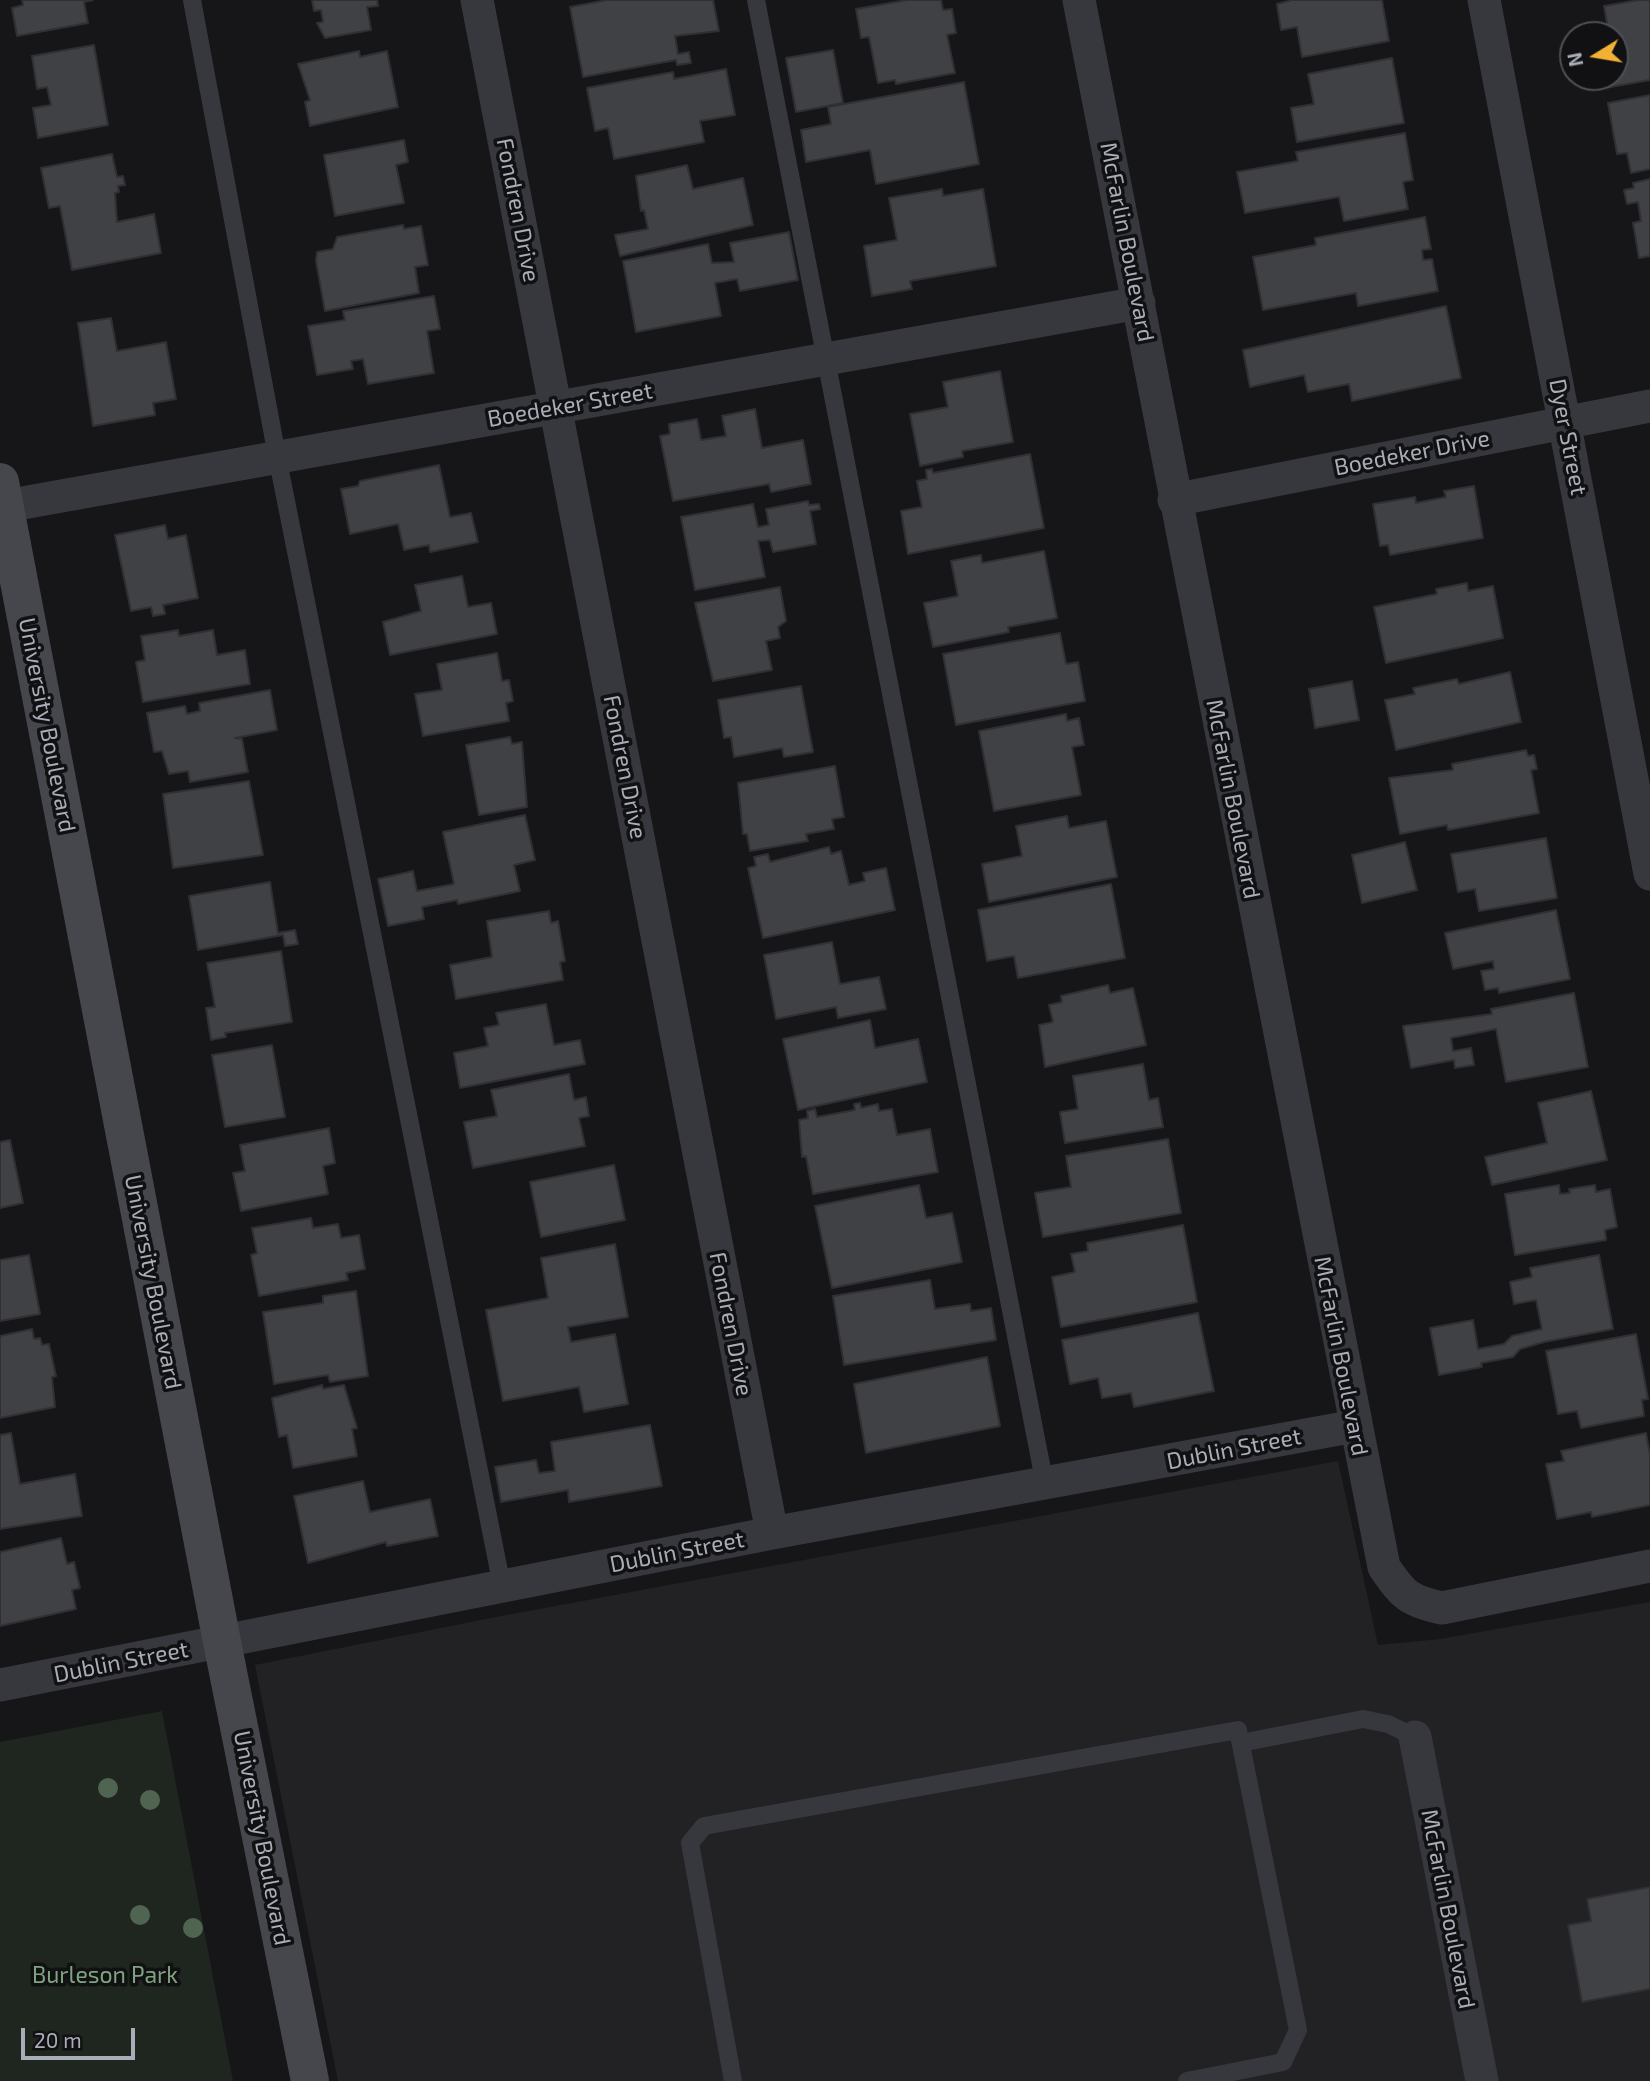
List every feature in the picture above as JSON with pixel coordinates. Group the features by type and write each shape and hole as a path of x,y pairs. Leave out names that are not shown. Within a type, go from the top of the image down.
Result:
{"street":[{"name":"Fondren Drive","path":"477,0 772,1534"},
{"name":"McFarlin Boulevard","path":"1079,0 1139,303 1174,500 1384,1567 1402,1593 1420,1603 1443,1608 1650,1566"},
{"name":"Dyer Street","path":"1484,0 1650,874"},
{"name":"Boedeker Street","path":"2,498 277,456 1139,303"},
{"name":"Boedeker Drive","path":"1174,500 1650,406"},
{"name":"University Boulevard","path":"2,498 222,1642 310,2081"},
{"name":"Dublin Street","path":"0,1685 772,1534 1355,1426"},
{"name":"McFarlin Boulevard","path":"1415,1737 1482,2081"}],"lane":[{"path":"192,0 277,456 502,1586"},
{"path":"756,0 1045,1485"},
{"path":"1241,1743 1363,1719 1388,1724 1415,1737"},
{"path":"733,2081 690,1843 704,1826 1238,1730 1298,2030 1283,2062 1187,2081"}],"shaded area":[{"path":"1338,1461 1378,1645 1440,1639 1650,1602 1650,2081 338,2081 255,1665 496,1617"}],"green space":[{"name":"Burleson Park","path":"162,1711 233,2081 0,2081 0,1742"}],"building":[{"path":"22,0 93,0 84,2 88,23 17,36 12,8 23,5"},
{"path":"312,0 377,0 378,6 367,7 371,30 325,38 317,23 323,22 321,10 314,11"},
{"path":"607,0 713,0 719,31 675,36 678,54 689,52 691,63 677,65 676,60 583,77 570,7"},
{"path":"907,0 941,0 943,10 952,9 956,33 947,35 955,73 896,84 895,80 878,83 869,37 861,38 856,9"},
{"path":"1292,0 1382,0 1389,41 1302,57 1297,27 1281,30 1277,4"},
{"path":"1650,0 1650,80 1629,84 1629,21 1607,21 1604,6"},
{"path":"94,45 108,125 38,138 33,108 51,105 47,87 37,89 32,56"},
{"path":"833,50 843,103 796,112 786,58"},
{"path":"359,51 360,57 387,51 398,107 310,126 305,102 310,100 298,64"},
{"path":"1392,58 1404,123 1297,142 1291,108 1314,104 1308,74"},
{"path":"726,69 735,115 700,121 704,142 614,159 608,128 595,131 587,88 673,72 674,79"},
{"path":"964,82 979,164 876,184 870,150 806,162 801,130 831,124 828,107"},
{"path":"1650,95 1650,169 1631,173 1627,153 1617,154 1608,103"},
{"path":"1405,133 1413,180 1403,182 1408,209 1344,221 1339,197 1245,213 1237,172 1298,161 1296,152"},
{"path":"404,140 408,162 396,165 404,203 335,216 324,155"},
{"path":"112,154 117,177 123,176 125,185 118,186 119,192 115,193 117,222 154,214 161,253 72,270 60,206 49,208 41,168"},
{"path":"687,165 693,189 743,178 753,225 620,256 615,235 648,229 644,210 641,211 636,176"},
{"path":"1650,179 1650,256 1639,258 1633,223 1641,221 1638,202 1627,204 1624,190 1634,188 1633,183"},
{"path":"942,189 943,196 983,189 996,266 910,281 912,289 872,296 864,246 897,240 889,198"},
{"path":"1425,217 1431,249 1422,250 1423,260 1432,259 1438,291 1358,306 1356,293 1263,310 1253,257 1316,245 1315,238"},
{"path":"403,225 404,229 421,226 428,265 415,267 419,293 325,311 316,261 317,252 333,249 337,237"},
{"path":"789,232 798,280 740,291 737,279 715,283 721,316 636,332 623,261 708,244 712,263 734,262 730,243"},
{"path":"434,296 440,329 427,331 434,373 368,384 363,359 351,361 353,369 317,375 308,326 345,320 343,311"},
{"path":"1446,306 1461,378 1352,401 1349,384 1308,392 1304,375 1250,387 1243,350"},
{"path":"111,318 117,351 166,342 176,399 153,403 155,415 93,426 78,323"},
{"path":"1000,371 1013,442 962,451 963,457 920,466 910,414 948,407 943,382"},
{"path":"755,409 762,448 803,440 811,484 771,492 769,484 673,501 660,436 670,434 669,424 697,419 701,440 726,436 722,416"},
{"path":"1030,454 1044,528 908,554 901,511 922,507 917,481 927,479 926,470 932,469 933,473"},
{"path":"439,465 450,517 471,513 478,542 430,552 429,545 404,550 398,524 350,534 341,489 358,486 360,481"},
{"path":"1474,486 1483,538 1390,555 1388,545 1380,546 1373,504 1415,497 1416,503 1446,497 1444,491"},
{"path":"808,501 809,505 819,504 820,509 810,511 816,544 773,552 770,540 758,541 765,577 695,590 681,517 753,504 758,527 769,525 766,509"},
{"path":"165,525 168,539 186,535 198,598 163,605 165,614 153,616 151,607 131,611 115,535"},
{"path":"1044,551 1057,618 1008,627 1009,632 933,647 924,603 958,596 951,561 981,555 982,563"},
{"path":"462,576 468,607 491,603 497,634 390,655 383,622 421,611 415,585"},
{"path":"1467,583 1468,591 1493,586 1503,638 1386,663 1374,607 1437,594 1436,589"},
{"path":"780,587 786,621 778,627 780,638 766,641 772,670 713,681 695,603"},
{"path":"178,630 179,636 213,630 217,655 245,650 250,684 143,702 136,662 145,660 141,636"},
{"path":"1060,633 1066,664 1078,662 1085,701 956,725 943,654"},
{"path":"497,653 502,681 509,680 513,701 506,703 509,721 423,736 415,694 442,690 437,664"},
{"path":"1510,672 1521,722 1396,750 1385,700 1415,694 1413,688 1457,679 1459,684"},
{"path":"1352,681 1359,720 1315,728 1309,689"},
{"path":"801,686 813,752 784,757 782,748 734,757 731,737 724,738 718,700"},
{"path":"270,690 277,730 235,738 242,739 248,772 190,782 188,771 169,774 162,751 154,752 147,713 185,706 187,714 200,711 199,703"},
{"path":"1066,714 1067,721 1079,718 1084,745 1072,747 1081,795 994,811 979,731"},
{"path":"510,737 512,744 522,742 527,807 479,815 466,745"},
{"path":"1526,750 1528,756 1534,755 1537,769 1531,770 1539,813 1448,830 1447,825 1400,834 1389,778 1453,770 1452,764"},
{"path":"835,766 844,817 832,819 834,829 806,834 808,841 750,851 747,834 743,834 738,783"},
{"path":"249,781 263,855 173,868 163,794"},
{"path":"525,815 535,860 514,865 520,891 458,904 457,900 422,907 424,919 388,926 378,879 413,871 417,891 454,884 443,832"},
{"path":"1067,816 1069,828 1106,821 1117,877 989,902 982,864 1022,856 1016,826"},
{"path":"1546,838 1557,898 1479,911 1475,889 1458,892 1451,854"},
{"path":"1405,842 1417,890 1362,903 1352,855"},
{"path":"829,847 831,854 841,851 849,885 865,881 863,873 886,868 895,910 763,938 748,868 756,866 754,857 768,854 770,862"},
{"path":"270,882 278,933 295,930 298,944 285,946 283,935 198,950 189,896"},
{"path":"1111,884 1125,958 1018,978 1014,956 987,961 978,910"},
{"path":"1556,910 1570,979 1499,993 1498,988 1485,990 1481,971 1494,969 1493,961 1453,969 1445,933"},
{"path":"549,911 551,923 558,921 565,961 560,962 563,980 456,999 450,965 492,957 487,921"},
{"path":"832,942 840,984 879,977 886,1009 838,1018 836,1007 776,1019 764,955"},
{"path":"281,951 292,1022 225,1033 226,1037 211,1040 206,1008 215,1007 207,963"},
{"path":"1108,985 1110,993 1133,988 1146,1045 1045,1067 1039,1025 1053,1022 1049,1005 1062,1002 1061,996"},
{"path":"1574,993 1588,1067 1506,1082 1496,1029 1451,1038 1453,1051 1471,1048 1474,1065 1455,1068 1454,1060 1411,1068 1403,1026 1492,1014 1491,1009"},
{"path":"546,1004 554,1045 580,1040 585,1064 460,1088 454,1053 488,1046 484,1028 499,1025 496,1013"},
{"path":"870,1020 875,1048 918,1039 927,1082 798,1110 783,1039"},
{"path":"272,1045 285,1117 225,1127 212,1055"},
{"path":"1143,1064 1149,1100 1158,1098 1163,1127 1065,1143 1060,1112 1078,1109 1073,1076"},
{"path":"569,1074 574,1100 586,1097 589,1116 579,1118 585,1146 473,1168 464,1122 497,1116 491,1090"},
{"path":"1591,1091 1607,1160 1492,1185 1485,1157 1547,1143 1538,1103"},
{"path":"860,1103 861,1108 878,1104 879,1111 892,1109 897,1135 930,1129 938,1172 813,1194 806,1156 802,1157 799,1120 808,1118 807,1111 815,1109 817,1117 855,1110 854,1104"},
{"path":"329,1128 335,1163 323,1166 328,1194 241,1211 233,1173 245,1171 240,1145"},
{"path":"1168,1139 1181,1213 1043,1237 1035,1193 1071,1187 1066,1156"},
{"path":"10,1140 23,1203 0,1208 0,1142"},
{"path":"614,1165 625,1220 541,1237 530,1182"},
{"path":"919,1185 926,1218 952,1213 962,1262 832,1288 815,1206"},
{"path":"1559,1185 1560,1194 1570,1193 1569,1189 1595,1185 1596,1192 1610,1189 1617,1227 1605,1230 1606,1240 1515,1255 1505,1194"},
{"path":"311,1218 313,1228 338,1224 341,1238 359,1235 365,1269 346,1273 348,1280 259,1296 251,1255 257,1253 252,1228"},
{"path":"1183,1225 1197,1302 1061,1327 1052,1277 1075,1272 1071,1254 1088,1251 1087,1243"},
{"path":"615,1244 628,1317 568,1327 571,1342 615,1334 628,1404 584,1412 579,1387 503,1401 486,1310 548,1298 541,1258"},
{"path":"29,1255 40,1314 0,1321 0,1260"},
{"path":"1599,1255 1613,1329 1544,1342 1520,1349 1513,1357 1481,1363 1482,1367 1439,1375 1430,1328 1473,1320 1478,1349 1504,1344 1512,1336 1542,1329 1536,1300 1514,1304 1510,1282 1532,1277 1530,1268"},
{"path":"930,1280 935,1309 970,1304 971,1311 991,1308 996,1340 844,1365 833,1296"},
{"path":"356,1291 368,1376 330,1382 328,1375 274,1384 263,1312 323,1303 323,1296"},
{"path":"1198,1313 1214,1391 1134,1407 1131,1393 1102,1398 1098,1378 1070,1384 1062,1340"},
{"path":"32,1329 34,1339 40,1338 42,1345 49,1344 56,1376 52,1377 55,1407 0,1418 0,1336"},
{"path":"1636,1334 1648,1399 1642,1400 1644,1416 1581,1428 1577,1411 1558,1414 1546,1351"},
{"path":"987,1357 1000,1426 866,1453 854,1384"},
{"path":"322,1385 323,1389 344,1385 357,1428 352,1429 357,1456 293,1468 287,1435 279,1437 272,1398"},
{"path":"650,1425 662,1486 569,1502 568,1490 501,1502 495,1467 536,1460 539,1473 555,1471 551,1442"},
{"path":"11,1433 20,1484 75,1474 82,1516 0,1529 0,1435"},
{"path":"1646,1433 1650,1455 1650,1505 1592,1517 1591,1512 1557,1519 1546,1464 1564,1461 1561,1451"},
{"path":"363,1481 370,1512 430,1499 438,1536 387,1546 386,1542 308,1563 294,1496"},
{"path":"61,1538 67,1564 74,1562 80,1588 72,1590 76,1609 0,1626 0,1552"},
{"path":"1650,1887 1650,1989 1582,2002 1568,1925 1591,1921 1587,1899"}]}
